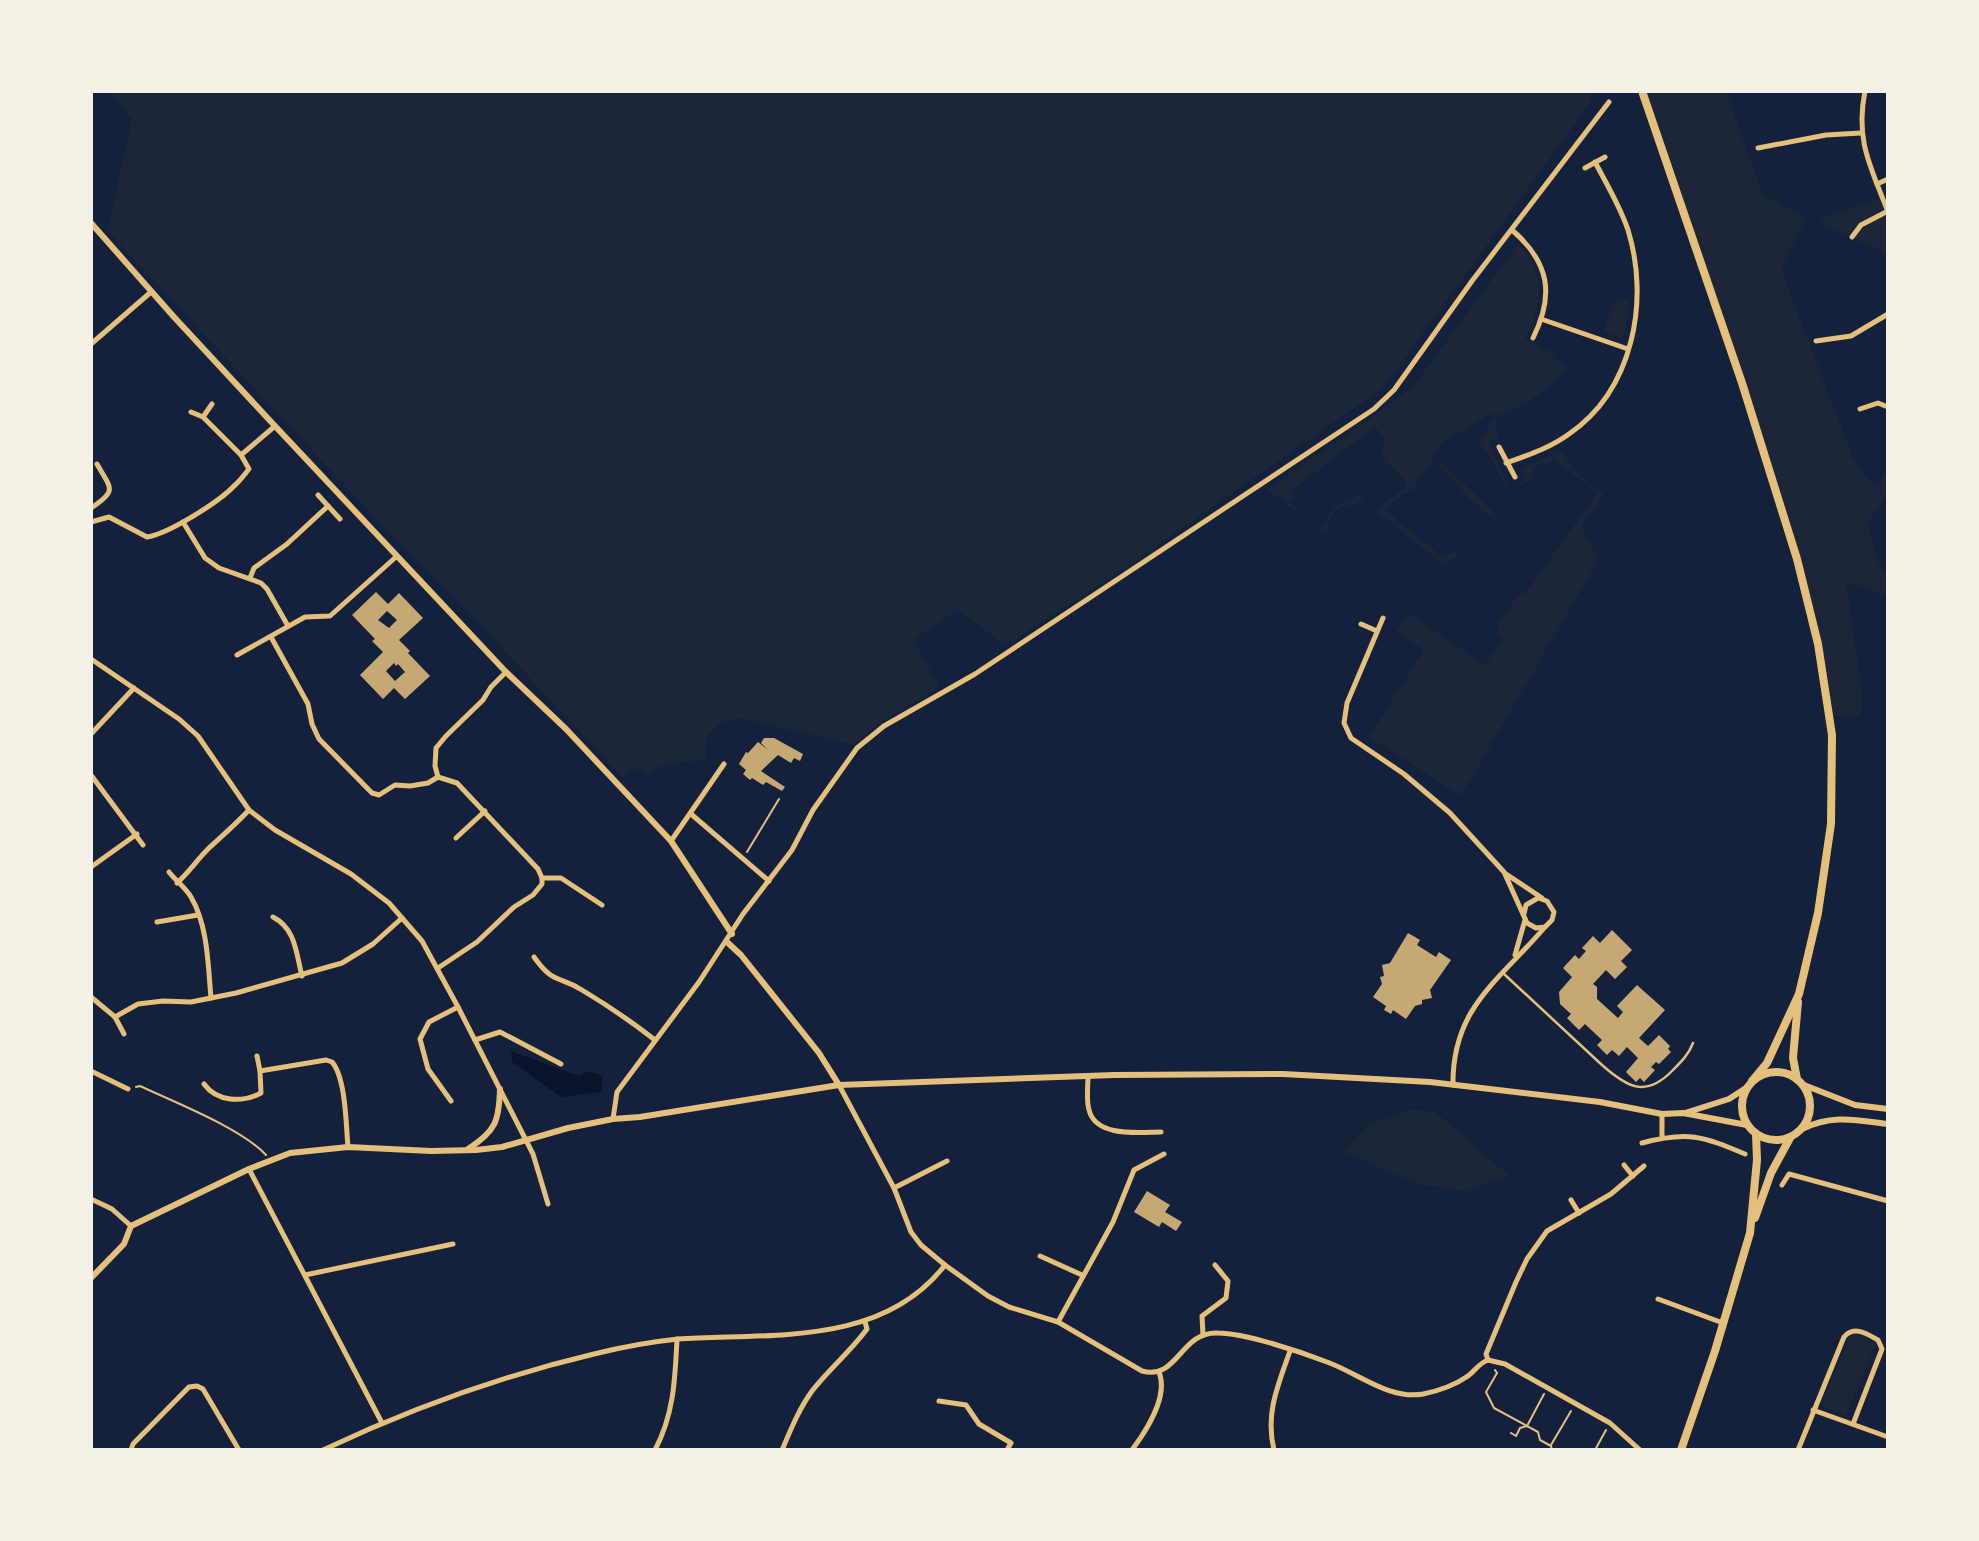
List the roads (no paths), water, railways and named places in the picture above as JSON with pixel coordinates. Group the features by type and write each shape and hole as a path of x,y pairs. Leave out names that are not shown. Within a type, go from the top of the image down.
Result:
{"highway":[{"path":"1642,91 1742,383 1797,559 1818,643 1832,735 1831,824 1818,913 1799,994 1793,1058 1811,1107 1802,1129 1790,1138 1771,1173 1681,1450"},
{"path":"1790,1138 1770,1140 1756,1134 1747,1125 1741,1107 1749,1085 1770,1057 1799,994"},
{"path":"1749,1085 1760,1075 1779,1072 1800,1082"},
{"path":"1750,1233 1757,1160 1756,1134"}],"street":[{"path":"1852,237 1861,225 1888,211 1863,146 1861,133 1864,91"},
{"path":"613,1119 617,1092 727,942 743,914 792,850 813,810 857,748 884,726 975,674 1374,409 1394,390 1609,102"},
{"path":"1758,148 1826,135 1861,133"},
{"path":"1585,168 1605,157"},
{"path":"1506,463 1546,447 1581,425 1611,390 1628,349 1637,303 1633,251 1619,209 1595,162"},
{"path":"1878,184 1888,179"},
{"path":"91,223 151,292 397,556 671,841 732,934"},
{"path":"1512,230 1534,253 1543,271 1546,294 1541,319 1533,338"},
{"path":"91,344 151,292"},
{"path":"1816,341 1851,336 1888,314"},
{"path":"1541,319 1628,349"},
{"path":"1860,409 1878,403 1888,407"},
{"path":"203,417 212,404"},
{"path":"91,522 109,517 147,537 154,536 183,522 234,487 249,469 242,455 203,417 191,412"},
{"path":"242,455 275,426"},
{"path":"1499,447 1516,477"},
{"path":"91,508 110,492 110,487 97,464"},
{"path":"318,495 340,519"},
{"path":"250,578 254,568 287,544 328,506"},
{"path":"183,522 205,558 219,568 261,583 288,626"},
{"path":"237,655 305,617 330,617 397,556"},
{"path":"1383,618 1347,703 1344,718 1346,730 1357,743 1404,774 1436,800 1504,873 1524,917 1536,928 1545,927"},
{"path":"1361,624 1377,631"},
{"path":"271,637 308,704 312,724 320,739 372,793 379,795 395,785 428,783 438,777 457,783 538,869 542,878 539,889 533,895 514,907 477,943 438,968"},
{"path":"91,659 198,736 249,810 275,830 351,874 389,903 422,941 533,1154 548,1204"},
{"path":"438,777 435,766 436,748 506,672"},
{"path":"91,734 134,688"},
{"path":"671,841 724,764"},
{"path":"91,775 143,845"},
{"path":"177,883 249,810"},
{"path":"456,838 485,811"},
{"path":"691,814 769,881"},
{"path":"91,867 137,834"},
{"path":"169,872 192,898 205,932 211,998"},
{"path":"1453,1085 1454,1056 1464,1027 1481,996 1552,920 1550,904 1504,873"},
{"path":"542,878 561,878 602,905"},
{"path":"1514,958 1529,902 1543,899"},
{"path":"157,922 198,915"},
{"path":"273,917 291,932 302,976"},
{"path":"115,1017 138,1004 191,1002 211,998 302,976 342,963 373,944 402,918"},
{"path":"727,942 741,955 811,1043 839,1085 894,1188 911,1232 921,1245 974,1287 1009,1307 1058,1322 1142,1371 1158,1372 1168,1367 1189,1343 1215,1332 1239,1336 1327,1362 1389,1391 1405,1395 1445,1388 1468,1376 1482,1362 1489,1360 1505,1364 1610,1423 1640,1450"},
{"path":"534,957 545,973 554,980 573,984 655,1040"},
{"path":"91,997 115,1017 124,1034"},
{"path":"451,1101 428,1069 420,1039 429,1022 458,1007"},
{"path":"475,1040 500,1032 561,1064"},
{"path":"204,1084 219,1097 231,1100 258,1095 262,1089 257,1056"},
{"path":"260,1071 326,1060 332,1062 338,1074 348,1147"},
{"path":"91,1071 128,1089"},
{"path":"116,1082 120,1073"},
{"path":"91,1278 124,1244 131,1226 249,1169 309,1149 348,1147 432,1151 502,1147 568,1128 613,1119 839,1085 1088,1076 1283,1074 1392,1078 1600,1102 1662,1114 1684,1113 1747,1125"},
{"path":"1088,1076 1089,1111 1101,1125 1109,1130 1124,1132 1161,1132"},
{"path":"1800,1082 1855,1105 1888,1109"},
{"path":"1684,1113 1729,1099 1749,1085"},
{"path":"466,1150 486,1137 496,1124 500,1088"},
{"path":"1662,1114 1662,1138"},
{"path":"1802,1129 1819,1121 1832,1119 1888,1124"},
{"path":"1642,1143 1685,1135 1700,1136 1745,1154"},
{"path":"1058,1322 1113,1222 1134,1170 1164,1154"},
{"path":"894,1188 947,1161"},
{"path":"1624,1165 1633,1176"},
{"path":"1489,1360 1486,1354 1527,1259 1547,1231 1611,1194 1644,1166"},
{"path":"249,1169 382,1423"},
{"path":"1782,1185 1788,1174 1888,1201"},
{"path":"91,1199 112,1209 131,1226"},
{"path":"1571,1200 1579,1213"},
{"path":"305,1275 453,1244"},
{"path":"1040,1256 1082,1275"},
{"path":"323,1450 382,1423 488,1384 544,1367 648,1342 813,1333 865,1322 898,1305 931,1283 945,1265"},
{"path":"1203,1335 1202,1317 1226,1298 1228,1282 1215,1265"},
{"path":"1658,1299 1723,1323"},
{"path":"782,1450 800,1410 828,1371 859,1340 867,1329 865,1322"},
{"path":"1798,1450 1844,1337 1849,1332 1860,1331 1878,1340 1882,1349 1853,1424"},
{"path":"655,1450 673,1403 677,1339"},
{"path":"1274,1450 1269,1424 1271,1405 1290,1351"},
{"path":"1132,1450 1157,1404 1162,1387 1158,1372"},
{"path":"131,1450 133,1444 189,1387 197,1386 203,1389 239,1450"},
{"path":"939,1401 966,1405 982,1426 1011,1443 1007,1450"},
{"path":"1814,1410 1888,1437"}],"lane":[{"path":"1502,972 1602,1065 1632,1087 1648,1087 1661,1082 1687,1055 1693,1043"}]}
